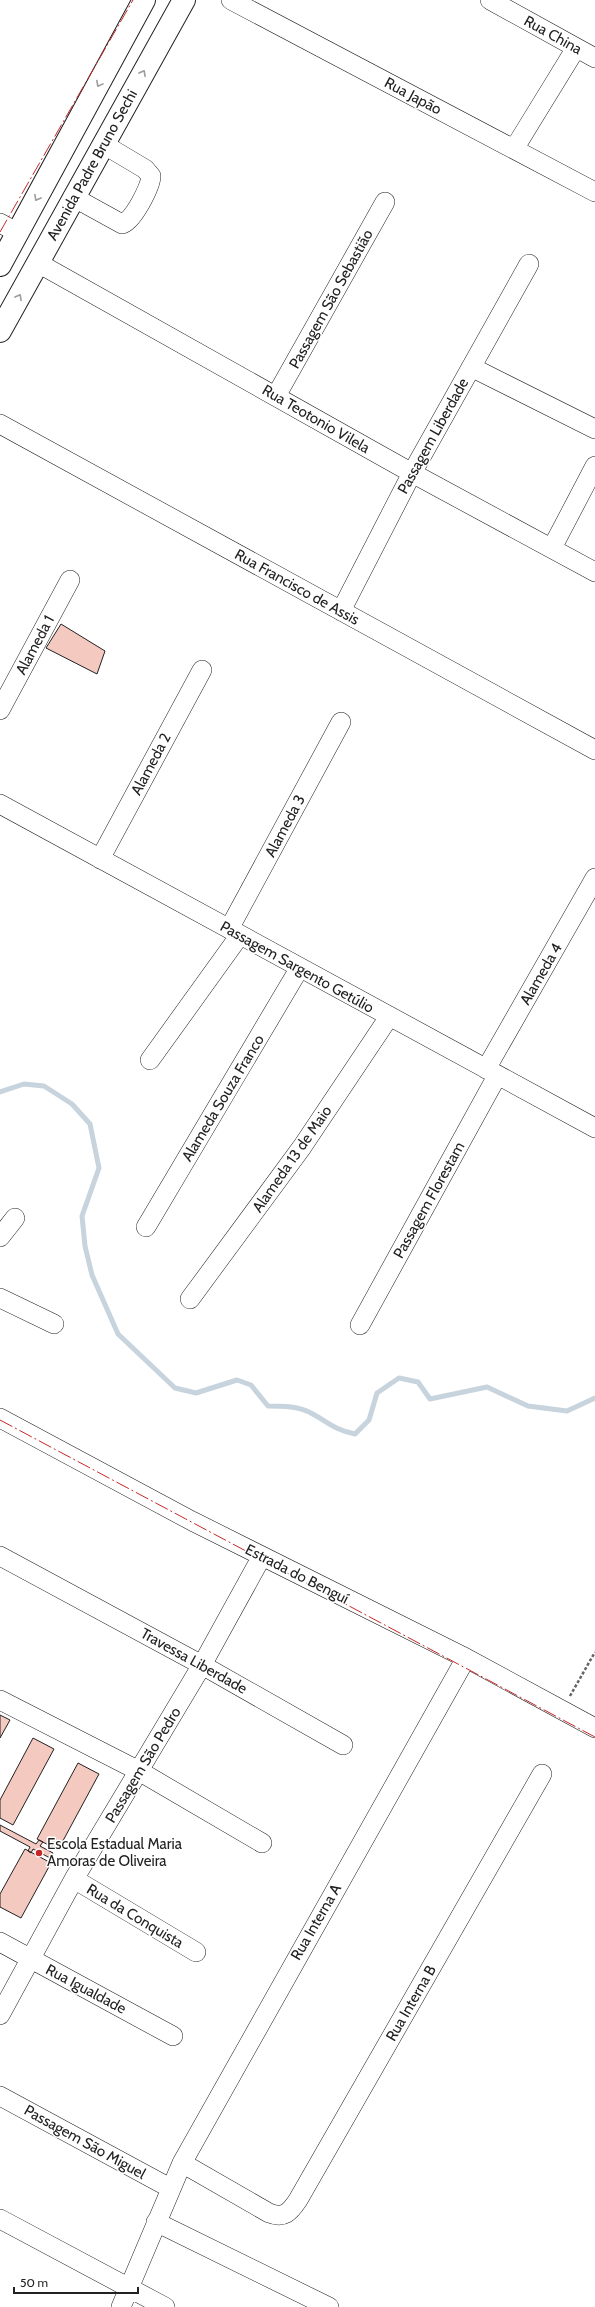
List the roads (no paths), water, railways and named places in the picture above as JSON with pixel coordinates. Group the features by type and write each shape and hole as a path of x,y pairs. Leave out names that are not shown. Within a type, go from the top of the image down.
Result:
{"main road":[{"path":"0,265 9,228 144,0"},
{"name":"Avenida Padre Bruno Sechi","path":"0,331 73,197 184,0"}],"street":[{"name":"Rua Japão","path":"231,0 595,192"},
{"name":"Rua China","path":"490,0 595,58"},
{"path":"514,149 576,48"},
{"path":"73,197 122,224 130,220 151,183 151,176 145,169 103,144"},
{"name":"Passagem São Sebastião","path":"276,396 385,202"},
{"name":"Rua Teotonio Vilela","path":"38,263 412,473 595,572"},
{"name":"Passagem Liberdade","path":"341,611 412,473 529,264"},
{"path":"471,367 595,429"},
{"name":"Rua Francisco de Assis","path":"0,424 595,750"},
{"path":"552,548 595,466"},
{"name":"Alameda 1","path":"0,710 70,580"},
{"name":"Alameda 2","path":"100,859 202,670"},
{"name":"Alameda 3","path":"150,1060 235,932 341,722"},
{"name":"Passagem Sargento Getúlio","path":"0,804 235,932 299,969 595,1128"},
{"name":"Alameda 4","path":"491,1072 595,878"},
{"name":"Alameda Souza Franco","path":"146,1227 299,969"},
{"name":"Alameda 13 de Maio","path":"190,1299 302,1147 389,1017"},
{"name":"Passagem Florestam","path":"360,1325 491,1072"},
{"path":"0,1237 15,1218"},
{"path":"0,1298 54,1324"},
{"name":"Estrada do Benguí","path":"0,1418 262,1556 466,1658 595,1728"},
{"name":"Travessa Liberdade","path":"0,1556 202,1664 343,1745"},
{"name":"Passagem São Pedro","path":"0,2015 74,1879 202,1664 262,1556"},
{"name":"Rua Interna A","path":"121,2307 182,2162 466,1658"},
{"path":"0,1700 139,1772 262,1844"},
{"name":"Rua Interna B","path":"182,2162 269,2213 278,2216 288,2214 298,2200 542,1774"},
{"name":"Rua da Conquista","path":"74,1879 196,1952"},
{"name":"Rua Igualdade","path":"0,1942 173,2036"},
{"name":"Passagem São Miguel","path":"0,2096 170,2188"},
{"path":"0,2219 165,2307"},
{"path":"156,2222 329,2307"}],"waterway":[{"path":"0,1092 24,1084 44,1086 72,1104 90,1124 99,1168 82,1216 85,1246 92,1275 118,1334 175,1388 196,1393 237,1380 251,1385 268,1406 289,1407 304,1410 336,1428 355,1434 369,1420 377,1393 399,1378 418,1382 430,1399 487,1387 528,1406 567,1411 595,1398"}],"place":[{"name":"Escola Estadual Maria Amoras de Oliveira","path":"39,1853"}]}
